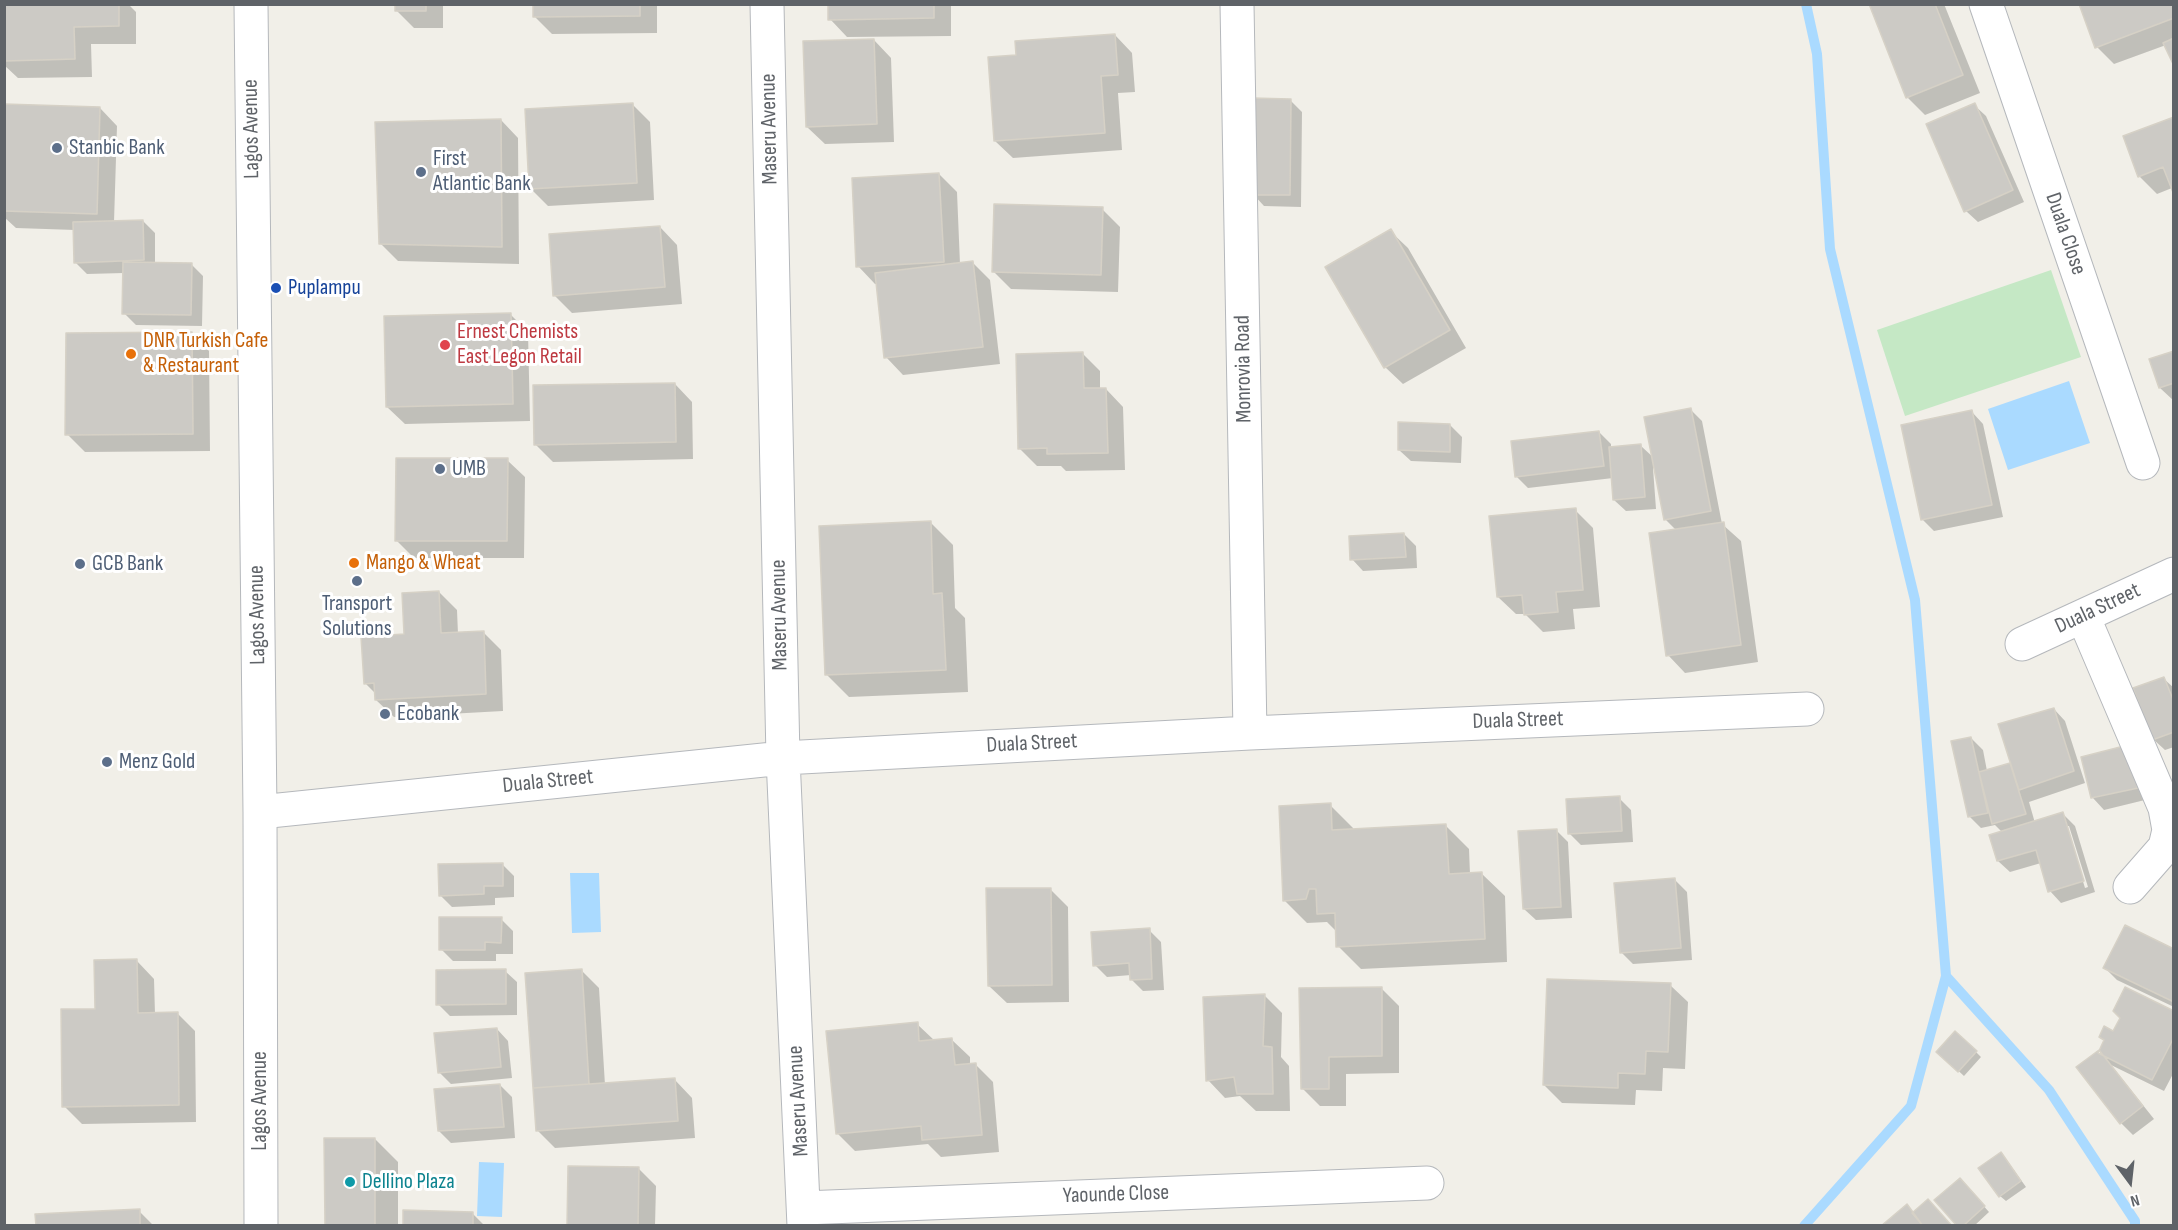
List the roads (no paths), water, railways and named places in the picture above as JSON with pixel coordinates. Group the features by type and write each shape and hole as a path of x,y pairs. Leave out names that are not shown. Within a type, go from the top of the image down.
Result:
{"street":[{"name":"Lagos Avenue","path":"251,4 260,812 261,1226"},
{"name":"Maseru Avenue","path":"767,4 783,758 804,1217"},
{"name":"Monrovia Road","path":"1237,4 1250,733"},
{"name":"Duala Close","path":"1986,4 2144,464"},
{"name":"Duala Street","path":"2022,644 2174,574"},
{"path":"2083,615 2165,807 2169,830 2165,847 2130,887"},
{"name":"Duala Street","path":"260,812 783,758 1250,733 1807,709"},
{"name":"Yaounde Close","path":"804,1217 1427,1183"}],"water":[{"path":"2069,381 2090,443 2008,470 1988,409"},
{"path":"570,873 599,873 601,932 572,933"},
{"path":"479,1162 504,1163 502,1217 477,1216"}],"waterway":[{"path":"1806,4 1817,54 1830,249 1915,600 1946,976 2049,1090 2135,1221 2135,1226"},
{"path":"1804,1226 1911,1106 1946,976"}],"place":[{"name":"Stanbic Bank","path":"57,148"},
{"name":"First Atlantic Bank","path":"421,172"},
{"name":"Puplampu","path":"276,288"},
{"name":"Ernest Chemists East Legon Retail","path":"445,345"},
{"name":"DNR Turkish Cafe & Restaurant","path":"131,354"},
{"name":"UMB","path":"440,469"},
{"name":"Mango & Wheat","path":"354,563"},
{"name":"GCB Bank","path":"80,564"},
{"name":"Transport Solutions","path":"357,581"},
{"name":"Ecobank","path":"385,714"},
{"name":"Menz Gold","path":"107,762"},
{"name":"Dellino Plaza","path":"350,1182"}]}
